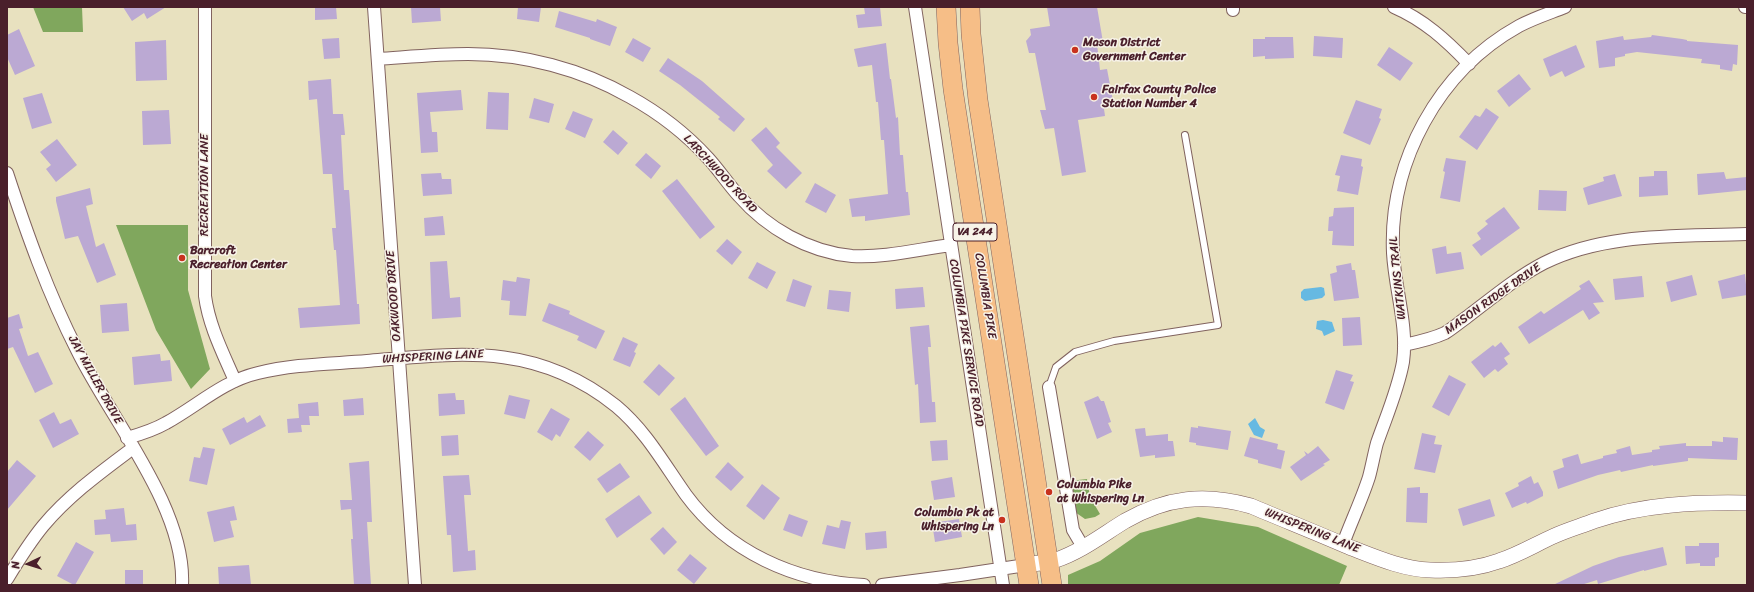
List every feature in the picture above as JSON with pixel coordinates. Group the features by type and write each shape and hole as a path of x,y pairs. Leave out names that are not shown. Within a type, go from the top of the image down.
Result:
{"main road":[{"name":"COLUMBIA PIKE","path":"946,7 953,89 1029,585"},
{"name":"COLUMBIA PIKE","path":"970,7 971,34 979,106 1052,585"}],"street":[{"name":"RECREATION LANE","path":"205,7 205,296 207,312 235,381"},
{"name":"OAKWOOD DRIVE","path":"374,7 415,585"},
{"name":"COLUMBIA PIKE SERVICE ROAD","path":"915,7 1003,585"},
{"path":"1394,7 1412,15 1429,26 1450,44 1469,64"},
{"name":"WATKINS TRAIL","path":"1343,544 1368,478 1376,448 1397,386 1402,363 1404,345 1393,254 1393,226 1397,194 1410,149 1435,104 1450,84 1469,64 1492,44 1519,26 1566,7"},
{"name":"LARCHWOOD ROAD","path":"378,59 468,54 532,60 568,70 606,85 630,97 658,114 684,135 707,157 754,212 770,225 789,237 810,246 852,256 873,256 951,245"},
{"name":"JAY MILLER DRIVE","path":"7,173 54,304 78,352 147,470 174,532 180,555 182,585"},
{"name":"MASON RIDGE DRIVE","path":"1404,345 1423,341 1447,332 1518,279 1564,253 1587,246 1630,239 1747,234"},
{"name":"WHISPERING LANE","path":"7,579 31,542 65,503 130,443 146,432 166,424 222,387 257,373 291,367 453,354 498,355 546,367 574,379 601,395 617,407 635,424 652,444 687,496 705,517 723,533 770,564 794,573 820,580 864,585"},
{"path":"1049,388 1073,530 1083,547"},
{"name":"WHISPERING LANE","path":"882,585 1001,569 1062,558 1125,521 1148,510 1170,502 1191,498 1212,498 1233,501 1251,506 1382,560 1406,567 1429,570 1454,570 1478,567 1499,561 1555,536 1596,520 1629,512 1675,504 1712,502 1747,503"}],"lane":[{"path":"1049,388 1056,367 1075,352 1114,341 1218,324 1184,135"}],"green space":[{"path":"33,7 82,7 83,32 43,32"},
{"path":"116,225 188,225 188,290 210,369 191,389 156,330"},
{"path":"1087,479 1090,497 1100,514 1095,517 1085,519 1075,512 1069,481"},
{"path":"1198,517 1258,527 1347,566 1339,585 1068,585 1068,575 1100,561 1140,533"}],"water":[{"path":"1324,288 1325,295 1322,298 1305,301 1301,298 1301,292 1304,289"},
{"path":"1323,320 1332,322 1335,331 1324,336 1322,331 1316,329 1317,321"},
{"path":"1255,418 1260,427 1265,430 1262,438 1254,435 1248,424"}],"building":[{"path":"123,7 166,7 147,19 144,13 132,21"},
{"path":"315,7 336,7 337,19 315,20"},
{"path":"411,7 440,7 441,21 412,23"},
{"path":"518,7 541,7 539,22 517,19"},
{"path":"864,7 880,7 882,26 858,28 856,15 865,14"},
{"path":"1047,7 1097,7 1103,42 1097,44 1100,70 1107,69 1114,106 1104,109 1105,116 1078,120 1086,172 1062,176 1054,128 1045,129 1040,110 1046,110 1035,53 1029,53 1026,41 1031,35 1030,29 1050,26"},
{"path":"559,11 596,22 597,19 617,27 610,46 555,27"},
{"path":"19,29 35,66 15,75 7,57 7,35"},
{"path":"1652,35 1687,41 1738,45 1737,65 1733,64 1732,71 1720,69 1720,65 1701,63 1702,59 1637,52 1625,54 1625,56 1615,58 1615,66 1599,68 1596,41 1623,36 1624,40 1651,37"},
{"path":"1314,36 1343,38 1342,58 1313,56"},
{"path":"1265,37 1293,37 1294,58 1265,59 1265,56 1253,57 1253,39 1265,39"},
{"path":"339,38 340,58 324,59 322,39"},
{"path":"633,38 651,48 643,62 625,52"},
{"path":"166,40 167,80 136,81 135,42"},
{"path":"886,43 896,118 898,117 900,155 903,155 906,192 908,192 910,215 865,221 865,216 852,217 849,199 888,194 884,140 881,140 878,102 876,102 872,65 858,67 854,49"},
{"path":"1576,45 1585,67 1565,77 1562,71 1550,77 1543,59"},
{"path":"1389,47 1413,63 1400,81 1377,65"},
{"path":"668,58 702,81 745,119 734,132 718,119 720,117 680,85 659,71"},
{"path":"1519,74 1531,89 1509,107 1497,91"},
{"path":"331,79 333,114 343,114 345,135 341,135 344,190 349,190 357,304 359,304 360,324 300,328 298,308 340,305 336,250 334,250 332,228 336,228 332,174 323,174 317,99 309,100 308,81"},
{"path":"461,90 463,110 430,112 432,132 437,132 438,152 421,153 417,93"},
{"path":"488,92 509,93 508,130 486,129"},
{"path":"42,93 52,123 32,129 23,98"},
{"path":"534,98 554,104 549,123 529,118"},
{"path":"1356,100 1382,109 1379,118 1381,119 1370,145 1343,133"},
{"path":"1486,108 1499,117 1477,150 1459,137 1475,115 1480,117"},
{"path":"169,110 171,144 143,145 142,111"},
{"path":"573,111 593,119 585,138 565,129"},
{"path":"766,127 780,143 776,147 802,173 786,189 767,171 773,165 751,140"},
{"path":"613,130 628,143 618,155 603,142"},
{"path":"57,139 77,165 56,182 46,169 51,165 40,152"},
{"path":"646,153 661,166 651,179 635,165"},
{"path":"1341,155 1362,159 1361,166 1363,167 1358,195 1337,191 1340,176 1335,175"},
{"path":"1446,158 1466,161 1460,202 1440,198"},
{"path":"1654,171 1667,171 1668,195 1639,197 1639,177 1654,176"},
{"path":"1724,172 1726,179 1747,177 1747,190 1698,195 1697,174"},
{"path":"441,173 442,179 451,179 452,194 423,196 421,174"},
{"path":"1615,174 1622,196 1588,205 1583,188 1604,181 1603,177"},
{"path":"677,179 715,227 700,239 662,191"},
{"path":"815,183 836,195 826,213 805,202"},
{"path":"90,188 93,204 86,206 96,247 104,243 116,275 97,283 78,236 65,239 56,201 56,197"},
{"path":"1539,190 1567,191 1566,211 1538,210"},
{"path":"1354,207 1354,246 1332,245 1333,231 1328,231 1329,217 1333,216 1334,208"},
{"path":"1504,207 1520,228 1481,256 1472,245 1481,239 1477,233 1488,224 1485,221"},
{"path":"443,216 445,235 425,236 424,218"},
{"path":"727,239 742,252 732,265 716,251"},
{"path":"1446,246 1447,254 1461,252 1464,269 1436,274 1432,249"},
{"path":"447,261 450,298 460,297 461,317 432,319 430,262"},
{"path":"757,262 776,272 767,289 748,278"},
{"path":"1351,263 1352,270 1355,270 1359,298 1334,301 1330,274 1337,272 1336,266"},
{"path":"1745,274 1747,295 1722,299 1718,281"},
{"path":"1692,275 1697,295 1671,302 1666,282"},
{"path":"1642,276 1644,297 1615,300 1613,279"},
{"path":"517,277 530,279 526,316 509,315 510,301 501,300 503,280 516,282"},
{"path":"793,279 812,286 805,307 786,301"},
{"path":"1589,280 1604,302 1593,303 1600,313 1589,320 1583,310 1529,344 1518,327 1541,311 1544,314 1581,289 1579,286"},
{"path":"923,287 925,307 896,309 895,289"},
{"path":"829,290 851,292 849,312 827,309"},
{"path":"127,303 129,331 102,333 100,305"},
{"path":"549,303 570,311 569,314 605,331 596,349 577,340 579,336 542,321"},
{"path":"19,314 23,328 19,329 28,356 38,352 53,384 35,393 13,347 7,349 7,318"},
{"path":"1360,317 1362,345 1343,346 1342,318"},
{"path":"929,325 931,347 928,347 932,402 935,402 936,422 920,423 918,384 915,385 910,327"},
{"path":"623,337 638,344 630,367 613,360"},
{"path":"1501,342 1510,354 1504,358 1508,364 1498,372 1495,369 1484,378 1471,362 1493,345 1495,347"},
{"path":"160,354 161,361 170,360 172,381 134,385 132,357"},
{"path":"659,364 675,378 659,396 643,382"},
{"path":"1336,370 1353,375 1350,381 1354,382 1344,410 1325,403"},
{"path":"1449,375 1466,384 1449,416 1432,407"},
{"path":"455,393 456,400 464,400 465,414 439,416 438,394"},
{"path":"509,395 530,400 525,419 504,414"},
{"path":"1098,396 1101,401 1104,401 1111,422 1108,423 1112,432 1097,439 1084,402"},
{"path":"685,397 719,446 706,456 670,409"},
{"path":"363,398 364,415 344,416 343,400"},
{"path":"318,402 319,416 309,416 310,425 301,425 302,432 288,433 287,419 299,418 298,404"},
{"path":"551,408 570,419 560,437 556,434 552,441 537,432"},
{"path":"54,412 60,424 71,419 79,434 53,448 39,420"},
{"path":"260,415 266,426 230,445 222,429 244,417 247,423"},
{"path":"1198,426 1231,431 1228,450 1196,445 1196,443 1189,442 1191,427 1198,428"},
{"path":"1145,428 1146,436 1168,434 1168,441 1173,441 1175,456 1155,458 1155,455 1140,457 1135,429"},
{"path":"588,431 604,445 590,461 574,447"},
{"path":"1422,433 1436,436 1434,444 1442,445 1435,473 1414,469"},
{"path":"458,435 459,455 442,456 441,436"},
{"path":"1250,437 1278,444 1277,449 1285,451 1281,469 1258,463 1258,460 1244,456"},
{"path":"1723,437 1738,438 1737,460 1688,458 1688,461 1653,465 1621,472 1620,470 1598,475 1558,489 1553,471 1564,467 1562,459 1578,454 1581,464 1603,458 1603,456 1617,453 1616,450 1630,446 1632,455 1652,452 1652,450 1660,449 1659,446 1686,443 1686,446 1712,446 1712,441 1723,442"},
{"path":"947,440 948,460 932,461 930,441"},
{"path":"1318,446 1330,460 1301,481 1290,467 1306,455 1304,451 1308,454"},
{"path":"203,447 215,449 207,485 189,481 194,457 200,458"},
{"path":"17,460 36,476 7,510 7,472"},
{"path":"369,461 372,522 367,522 371,585 354,585 351,509 341,510 340,500 352,500 349,463"},
{"path":"728,462 744,477 731,491 715,477"},
{"path":"620,463 630,477 607,493 597,479"},
{"path":"469,475 471,495 464,495 468,551 475,550 476,570 453,572 451,535 447,535 443,476"},
{"path":"1531,476 1534,484 1538,482 1543,492 1543,496 1527,504 1526,502 1512,508 1505,493 1519,486 1518,483"},
{"path":"952,477 955,497 934,500 931,481"},
{"path":"762,484 780,498 764,520 746,506"},
{"path":"1420,487 1420,493 1428,493 1427,523 1406,522 1407,488"},
{"path":"639,495 652,513 617,538 605,519"},
{"path":"1490,499 1495,516 1463,526 1458,509"},
{"path":"234,506 237,520 230,521 234,537 214,542 207,512"},
{"path":"124,508 126,525 136,524 137,540 111,542 110,534 95,535 94,520 106,519 105,510"},
{"path":"789,514 808,521 802,537 783,530"},
{"path":"959,519 962,537 935,542 932,523"},
{"path":"841,520 851,522 845,549 822,544 827,525 839,528"},
{"path":"663,527 677,542 664,555 650,539"},
{"path":"886,531 887,548 866,550 865,533"},
{"path":"76,542 94,552 74,585 57,576"},
{"path":"1699,543 1719,543 1719,557 1715,558 1715,566 1700,566 1700,563 1686,564 1685,546 1699,546"},
{"path":"1663,547 1667,565 1644,570 1598,584 1597,580 1581,585 1553,585 1593,566 1619,557"},
{"path":"690,554 707,568 694,584 677,570"},
{"path":"249,565 251,585 219,585 218,567"},
{"path":"125,570 143,570 143,585 125,585"}],"place":[{"name":"Mason District Government Center","path":"1075,50"},
{"name":"Fairfax County Police Station Number 4","path":"1094,97"},
{"name":"Barcroft Recreation Center","path":"182,258"},
{"name":"Columbia Pike at Whispering Ln","path":"1049,492"},
{"name":"Columbia Pk at Whispering Ln","path":"1002,520"}]}
